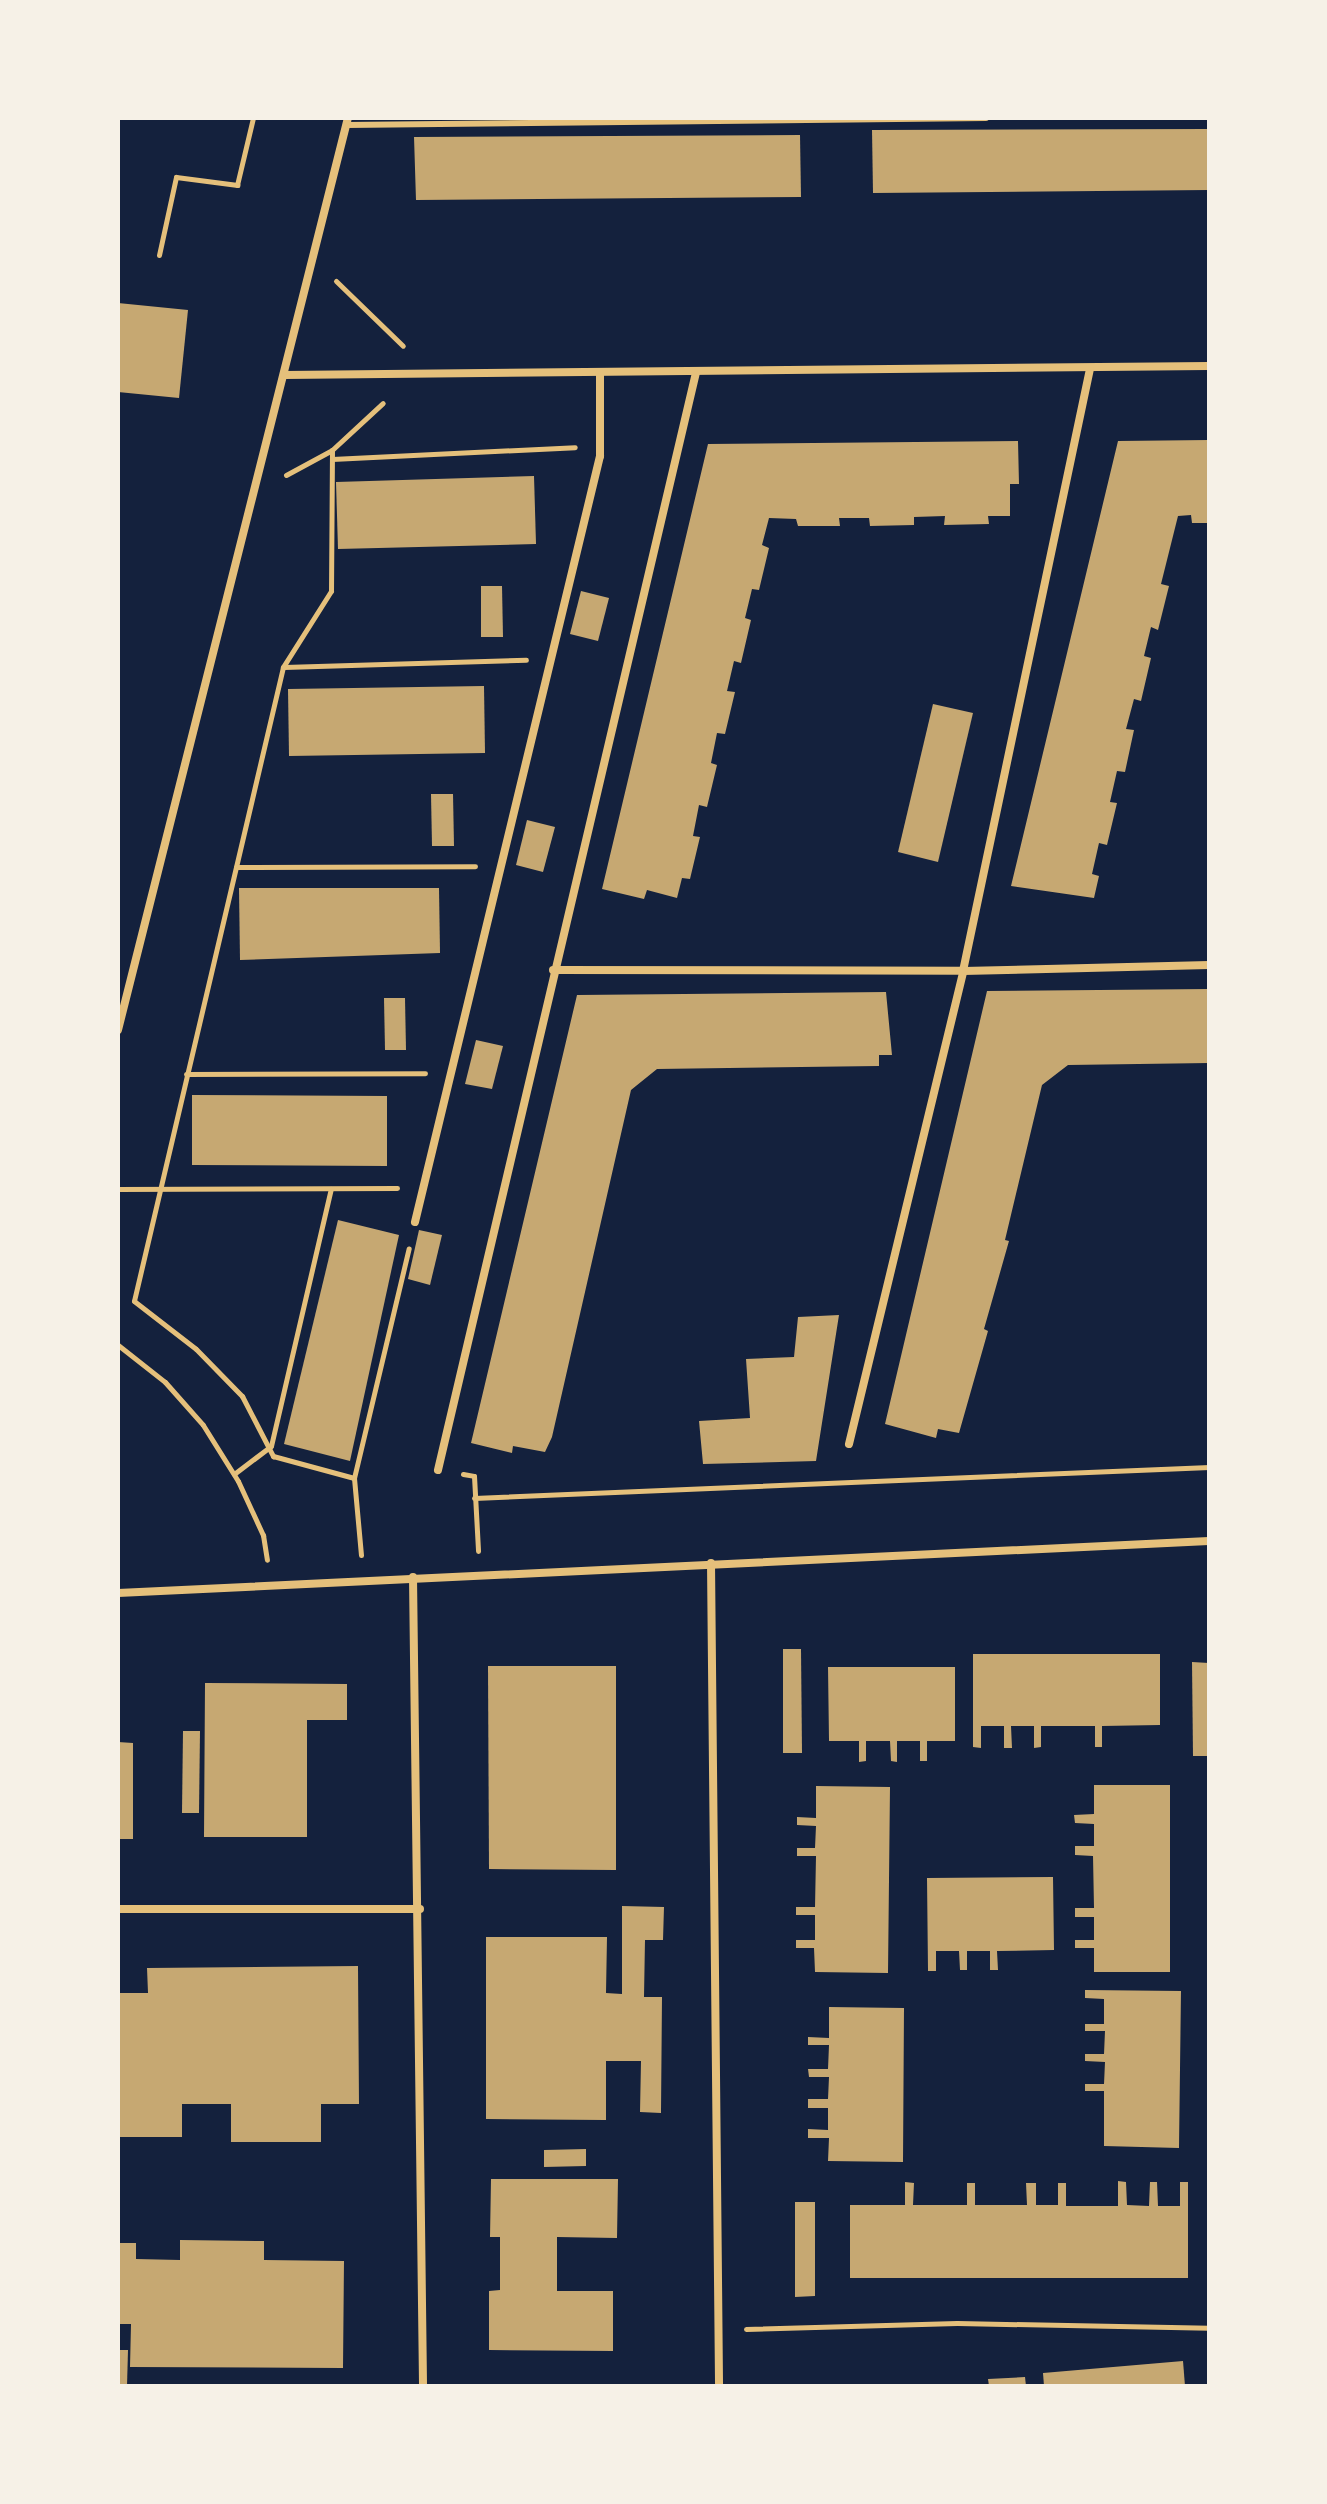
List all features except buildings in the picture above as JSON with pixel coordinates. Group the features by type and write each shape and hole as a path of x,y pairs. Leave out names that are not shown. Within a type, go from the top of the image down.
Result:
{"street":[{"path":"118,1030 253,493 315,261 347,121"},
{"path":"284,375 1209,366"},
{"path":"849,1444 963,971 1090,369"},
{"path":"415,1222 600,446 600,373"},
{"path":"438,1470 553,970 696,373"},
{"path":"553,970 963,971 1209,965"},
{"path":"118,1593 1209,1541"},
{"path":"711,1563 722,2327 719,2386"},
{"path":"413,1577 420,1909 423,2386"},
{"path":"118,1909 420,1909"}],"lane":[{"path":"347,121 986,118"}],"path":[{"path":"159,255 176,177 237,185 253,118"},
{"path":"315,261 432,375"},
{"path":"253,493 332,450 413,375"},
{"path":"332,459 600,446"},
{"path":"332,450 331,591 283,667 134,1301 196,1349 242,1396 271,1446 273,1456 354,1478"},
{"path":"283,667 551,659"},
{"path":"236,867 501,866"},
{"path":"186,1074 451,1073"},
{"path":"118,1189 158,1192 423,1188"},
{"path":"234,1474 271,1446 331,1189"},
{"path":"364,1580 354,1478 415,1222"},
{"path":"118,1345 165,1382 203,1425 234,1474 263,1535 270,1585"},
{"path":"474,1498 1209,1467"},
{"path":"438,1470 474,1476 479,1574"},
{"path":"722,2327 957,2323 1209,2328"}]}
